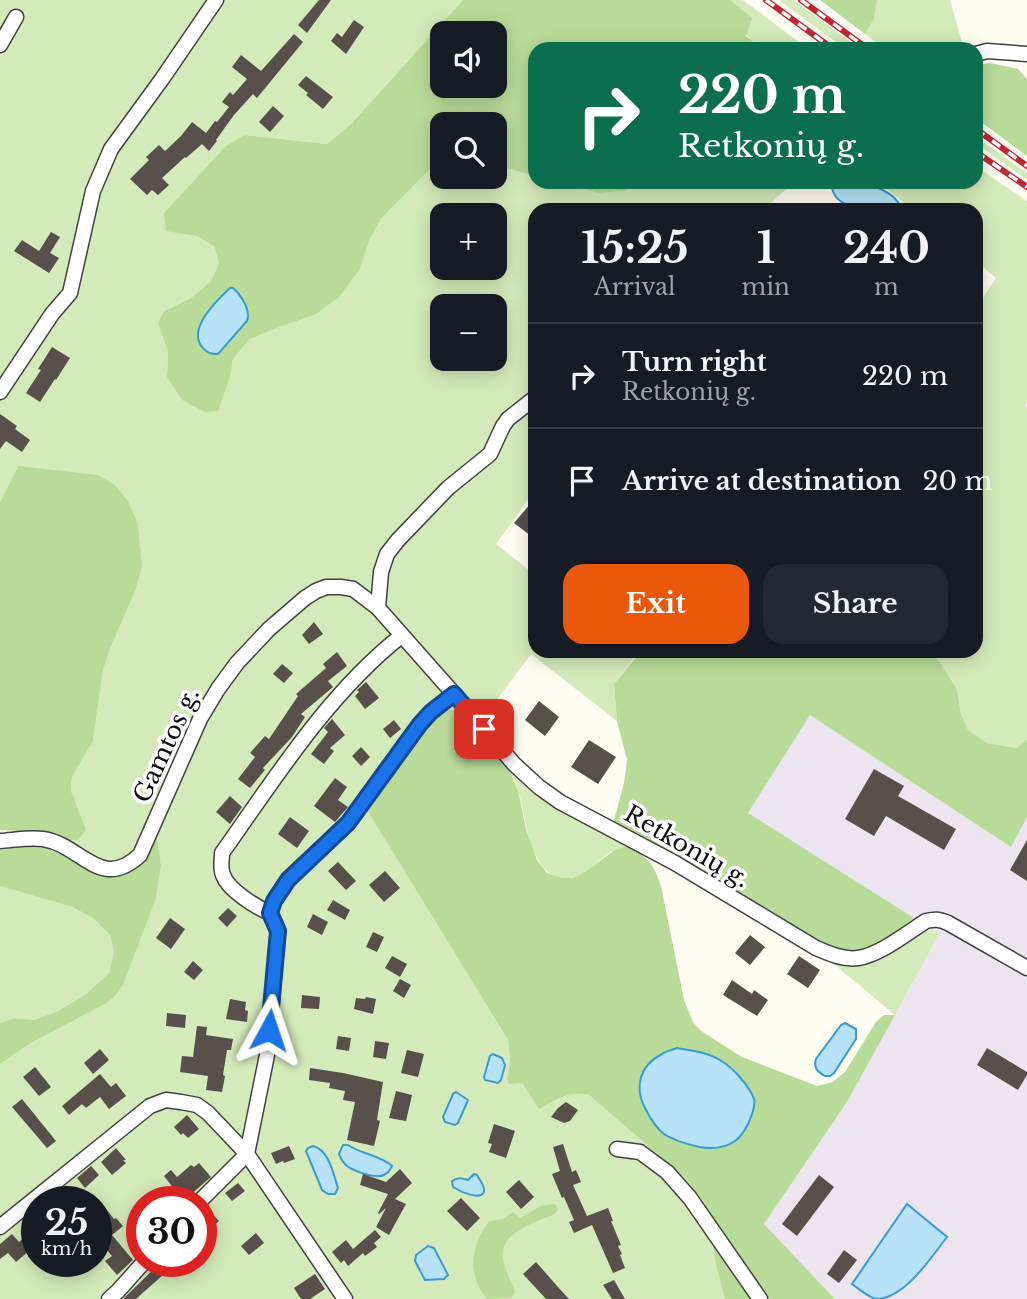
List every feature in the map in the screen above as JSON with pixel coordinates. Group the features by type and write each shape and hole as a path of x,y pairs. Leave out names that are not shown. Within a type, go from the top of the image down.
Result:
{"street":[{"path":"0,392 52,314 70,293 93,191 111,149 216,0"},
{"path":"0,45 16,17"},
{"path":"983,52 1027,54"},
{"path":"378,608 381,572 387,554 448,488 490,454 508,419 528,403"},
{"name":"Gamtos g.","path":"0,841 44,839 63,846 90,864 106,870 120,869 131,863 140,855 200,719 237,663 269,629 305,598 326,587 353,589 378,608"},
{"name":"Retkonių g.","path":"378,608 514,764 539,787 560,802 675,863 816,948 832,955 858,958 870,955 926,921 941,919 1027,968"},
{"path":"215,1186 247,1154 267,1055 278,931 270,913 257,907 226,883 221,872 222,853 313,724 376,656 401,636"},
{"path":"270,913 274,901 288,880 348,823 420,724 454,694"},
{"path":"0,1227 150,1106 166,1100 197,1105 247,1154 345,1299"},
{"path":"617,1149 639,1152 667,1172 690,1198 760,1299"},
{"path":"108,1299 131,1277"}],"shaded area":[{"path":"810,714 1010,846 1027,817 1027,1299 835,1299 764,1224 847,1102 939,934 748,813"}],"green space":[{"path":"0,0 463,0 444,21 430,21 430,37 351,124 327,144 244,135 166,230 196,236 214,246 219,263 211,281 191,298 164,311 158,323 168,353 167,377 230,377 233,359 249,340 271,330 360,269 370,239 381,219 430,170 430,189 507,189 507,168 528,174 528,189 583,189 598,193 630,189 786,189 771,203 528,203 528,500 496,544 528,569 528,658 483,718 372,596 346,580 327,581 304,591 232,661 154,806 133,853 116,864 92,860 68,840 78,840 76,809 71,791 72,777 93,741 103,671 136,589 142,567 18,466 0,502"},
{"path":"463,0 730,0 752,18 746,36 753,42 528,42 528,174 507,168 507,112 430,112 430,170 381,219 370,239 360,269 339,297 316,314 249,340 233,359 230,377 218,411 205,412 182,400 167,377 168,353 158,323 164,311 191,298 211,281 219,263 214,246 196,236 166,231 164,213 226,146 245,135 327,144 351,124 430,37 430,98 507,98 507,21 444,21","holes":["230,288 241,297 249,316 212,305"]},
{"path":"730,0 743,0 799,42 753,42 743,29"},
{"path":"779,0 793,0 850,42 836,42"},
{"path":"820,0 877,0 874,19 865,34"},
{"path":"877,0 950,0 962,42 876,42 865,34 874,19"},
{"path":"983,64 1018,69 1027,79 1027,156 983,123"},
{"path":"983,142 1027,173 1027,180 983,148"},
{"path":"983,171 1027,201 1027,739 1017,748 987,743 968,730 961,714 957,689 936,658 983,658 983,298 996,278 983,267 983,203 904,203 887,189 983,189"},
{"path":"583,189 630,189 625,191 598,193"},
{"path":"18,466 98,475 114,484 128,501 138,524 142,567 136,589 103,671 93,741 72,777 71,791 86,830 78,840 68,840 51,833 0,830 0,502"},
{"path":"337,593 351,596 368,607 458,709 445,710 365,807 508,1040 510,1061 507,1078 522,1083 539,1108 569,1095 589,1095 686,1179 706,1205 725,1299 0,1299 0,1064 31,1043 107,1003 123,985 138,945 161,865 156,831 219,700 255,652 306,603 322,595"},
{"path":"536,658 634,658 614,684 617,721"},
{"path":"635,658 936,658 957,689 961,714 968,730 987,743 1017,748 1027,739 1027,817 1011,847 810,715 748,813 914,918 866,950 849,953 835,950 613,824 627,760 617,721 614,684"},
{"path":"458,709 508,768 518,790 526,829 537,860 547,873 573,878 616,849 628,846 649,862 661,886 684,1000 693,1022 701,1031 742,1057 817,1086 833,1082 845,1072 876,1022 884,1015 895,1015 847,1102 764,1224 835,1299 725,1299 706,1205 686,1179 589,1095 569,1095 539,1109 522,1083 509,1084 508,1040 365,807 433,717 445,710","holes":["661,1054 745,1130 736,1141 725,1146 665,1134 652,1121 642,1103 641,1077"]},
{"path":"508,768 564,812 628,846 611,852 589,869 571,878 558,877 547,871 533,848 518,790"},
{"path":"156,831 161,865 156,898 123,985 107,1003 31,1043 0,1064 0,1023 14,1018 34,1020 58,1011 86,994 109,973 114,952 110,935 93,918 72,907 0,886 0,850 44,848 96,875 113,876 128,872 140,863 148,852"},
{"path":"0,886 72,907 93,918 110,935 114,952 109,973 86,994 58,1011 34,1020 14,1018 0,1023"},
{"path":"932,929 939,934 895,1015 829,960 916,936"},
{"path":"553,1204 558,1210 555,1214 520,1229 506,1242 503,1259 515,1291 512,1298 487,1299 476,1279 473,1260 478,1240 489,1221 503,1219 513,1212 520,1218 541,1206"}],"water":[{"path":"833,189 880,189 889,193 898,203 843,203"},
{"path":"230,288 236,291 244,303 248,312 247,321 218,354 209,353 199,341 200,325 211,308"},
{"path":"845,1023 856,1029 856,1039 834,1073 825,1076 817,1069 816,1059"},
{"path":"677,1048 701,1052 718,1059 736,1073 752,1094 754,1105 746,1129 731,1144 708,1148 672,1139 655,1125 649,1115 640,1092 641,1077 655,1059"},
{"path":"493,1054 502,1058 505,1065 498,1083 485,1080 484,1077"},
{"path":"456,1092 468,1100 455,1125 445,1122 443,1117"},
{"path":"343,1145 377,1157 392,1166 387,1173 380,1176 358,1172 348,1167 341,1159 339,1154"},
{"path":"313,1146 323,1152 330,1163 338,1188 335,1194 322,1190 306,1151"},
{"path":"474,1174 483,1185 484,1191 479,1196 453,1187 452,1181 460,1178 468,1180"},
{"path":"907,1204 947,1237 926,1265 907,1284 887,1297 873,1298 852,1284"},
{"path":"428,1246 434,1248 448,1275 444,1279 425,1280 415,1261 416,1255"}],"building":[{"path":"319,0 331,0 307,33 298,25"},
{"path":"354,20 364,27 346,54 331,41 337,33 342,37"},
{"path":"294,34 303,42 257,98 253,94 234,115 209,151 202,144 185,157 162,178 169,185 158,195 152,190 147,195 130,179 149,160 146,157 159,145 165,151 192,122 206,133 215,121 217,122 229,107 222,102 230,92 233,95 247,79 232,67 241,55 261,71"},
{"path":"306,76 333,97 323,109 298,85"},
{"path":"273,106 284,116 270,132 259,122"},
{"path":"51,232 60,237 50,253 59,258 49,273 14,251 22,240 39,251"},
{"path":"52,347 70,358 40,402 26,393"},
{"path":"0,414 30,440 22,452 6,441 0,449"},
{"path":"528,506 528,534 514,523"},
{"path":"314,622 323,634 309,644 302,635"},
{"path":"337,652 347,666 328,681 333,687 301,714 305,717 292,737 263,768 265,770 250,788 238,779 255,757 250,753 265,736 269,739 298,696 296,694 326,668 323,664"},
{"path":"282,664 293,673 284,683 273,674"},
{"path":"366,682 379,698 365,709 355,696 359,692 357,690"},
{"path":"539,701 559,717 545,736 525,720"},
{"path":"332,719 345,735 330,748 334,751 324,764 311,754 328,732 324,728"},
{"path":"394,720 401,729 390,738 383,729"},
{"path":"589,740 616,757 598,784 571,767"},
{"path":"361,747 370,757 361,766 352,756"},
{"path":"874,769 904,786 898,796 956,829 944,850 886,816 874,836 845,819"},
{"path":"335,778 347,787 338,800 348,807 335,822 314,806"},
{"path":"230,796 242,807 230,824 216,812"},
{"path":"290,817 309,831 297,848 278,834"},
{"path":"1027,840 1027,881 1010,870"},
{"path":"338,862 356,881 346,890 328,871"},
{"path":"385,871 400,888 384,902 369,885"},
{"path":"333,900 350,910 345,920 327,910"},
{"path":"228,908 237,916 227,927 218,918"},
{"path":"313,914 328,922 322,935 307,927"},
{"path":"170,918 185,929 171,949 156,938"},
{"path":"373,932 384,937 377,952 366,947"},
{"path":"750,935 765,947 750,965 735,953"},
{"path":"392,956 407,964 400,977 385,968"},
{"path":"799,956 820,970 808,988 787,974"},
{"path":"193,961 203,970 194,980 184,972"},
{"path":"400,979 411,985 404,998 393,991"},
{"path":"732,980 752,994 754,990 768,1000 757,1016 723,995"},
{"path":"302,995 320,997 319,1009 301,1008"},
{"path":"356,998 376,999 373,1014 354,1009"},
{"path":"230,999 246,1002 247,1022 226,1019"},
{"path":"167,1013 186,1015 185,1028 166,1026"},
{"path":"197,1026 207,1027 206,1035 233,1039 231,1050 227,1050 222,1092 206,1090 208,1076 180,1072 182,1056 193,1057"},
{"path":"338,1036 351,1038 349,1051 336,1049"},
{"path":"375,1041 389,1043 386,1059 373,1057"},
{"path":"987,1048 1027,1072 1018,1090 977,1065"},
{"path":"100,1049 109,1060 93,1074 84,1063"},
{"path":"407,1050 424,1054 418,1077 401,1073"},
{"path":"35,1067 51,1087 39,1096 23,1077"},
{"path":"310,1068 383,1082 377,1120 380,1121 374,1146 347,1140 355,1102 343,1100 345,1091 329,1088 330,1083 309,1080"},
{"path":"100,1074 111,1087 116,1083 126,1096 109,1109 100,1097 86,1108 82,1104 69,1115 62,1106"},
{"path":"396,1091 412,1095 406,1121 389,1118"},
{"path":"22,1099 56,1141 47,1148 12,1107"},
{"path":"566,1102 578,1110 570,1121 564,1123 551,1117 558,1108"},
{"path":"187,1115 199,1129 188,1138 174,1127"},
{"path":"494,1124 515,1131 506,1158 489,1152 492,1144 488,1143"},
{"path":"563,1144 572,1172 576,1170 581,1182 573,1185 587,1216 608,1208 621,1245 618,1246 625,1268 613,1273 592,1225 574,1233 569,1222 574,1220 552,1174 560,1171 553,1147"},
{"path":"289,1146 295,1159 276,1164 271,1153"},
{"path":"116,1148 126,1163 112,1175 101,1162"},
{"path":"199,1163 211,1177 201,1186 172,1186 164,1176 171,1170 177,1177 191,1165 194,1167"},
{"path":"91,1166 99,1175 87,1186 83,1186 77,1178"},
{"path":"400,1169 412,1183 395,1199 406,1204 389,1235 376,1227 386,1208 378,1213 388,1194 360,1185 363,1174 386,1182"},
{"path":"819,1175 834,1187 797,1236 782,1224"},
{"path":"519,1180 534,1197 521,1209 506,1192"},
{"path":"238,1183 245,1191 232,1201 225,1193"},
{"path":"461,1198 480,1218 467,1231 447,1211"},
{"path":"112,1216 116,1218 123,1226 112,1235"},
{"path":"375,1230 381,1237 374,1243 377,1247 365,1256 363,1253 348,1266 344,1260 341,1263 332,1252 346,1240 353,1249"},
{"path":"256,1233 264,1243 249,1255 241,1246"},
{"path":"12,1234 19,1242 21,1240 21,1258 16,1262 8,1253 0,1259 0,1244"},
{"path":"112,1235 126,1252 126,1267 117,1275 112,1269"},
{"path":"844,1250 857,1260 839,1283 827,1274"},
{"path":"536,1262 569,1299 546,1299 523,1274"},
{"path":"315,1274 325,1289 310,1299 301,1299 294,1288"},
{"path":"146,1277 161,1277 136,1299 123,1299"},
{"path":"614,1280 625,1299 612,1299 603,1285"}],"railway":[{"path":"766,0 823,42"},
{"path":"801,0 858,42"},
{"path":"983,134 1027,166"},
{"path":"983,157 1027,187"}],"route":[{"path":"269,1030 278,931 270,913 274,901 288,880 348,823 420,724 454,694 484,729"}]}
